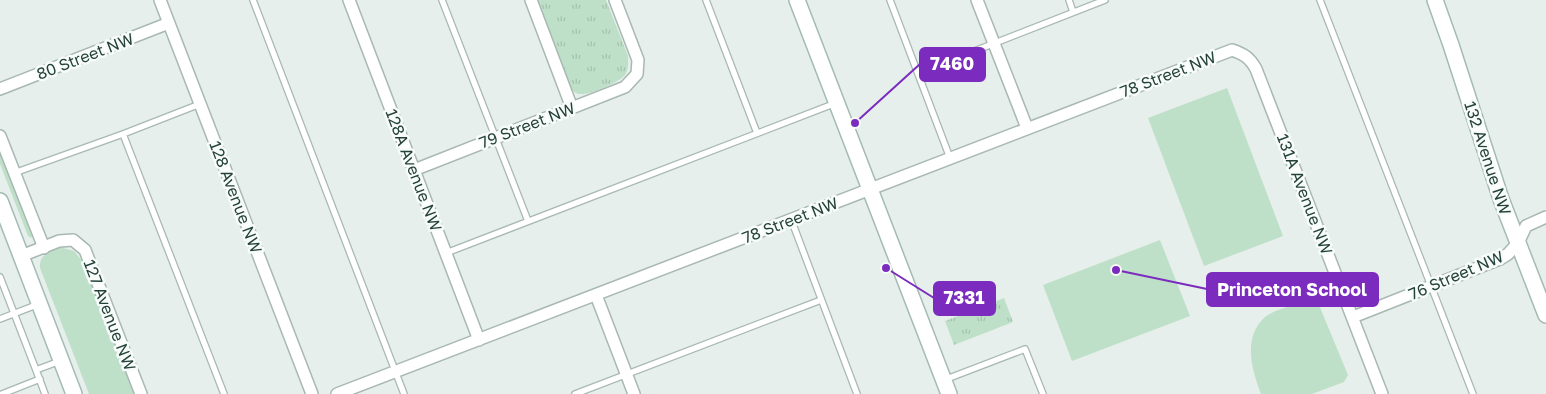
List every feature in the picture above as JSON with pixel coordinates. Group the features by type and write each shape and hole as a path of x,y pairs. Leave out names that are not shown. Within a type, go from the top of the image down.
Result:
{"street":[{"name":"128 Avenue NW","path":"160,0 312,394"},
{"name":"128A Avenue NW","path":"349,0 479,340"},
{"path":"531,0 572,108"},
{"name":"79 Street NW","path":"414,170 625,87 637,74 638,60 615,0"},
{"path":"797,0 946,387"},
{"path":"977,0 1027,128"},
{"name":"132 Avenue NW","path":"1435,0 1501,200 1546,315"},
{"name":"80 Street NW","path":"0,89 169,23"},
{"name":"78 Street NW","path":"337,394 1222,53 1232,50 1243,53"},
{"name":"131A Avenue NW","path":"1243,53 1256,69 1382,394"},
{"path":"0,136 44,248"},
{"path":"0,203 74,394"},
{"name":"76 Street NW","path":"1353,317 1500,259 1508,254 1518,243 1526,226 1546,217"},
{"name":"127 Avenue NW","path":"21,256 59,242 73,240 85,250 141,394"},
{"path":"596,295 634,394"}],"lane":[{"path":"252,0 404,394"},
{"path":"442,0 528,221"},
{"path":"706,0 757,133"},
{"path":"890,0 950,158"},
{"path":"1069,0 1074,12"},
{"path":"918,73 1105,0"},
{"path":"1320,0 1473,394"},
{"path":"446,253 836,103"},
{"path":"14,173 200,104"},
{"path":"123,134 224,394"},
{"path":"791,219 857,394"},
{"path":"0,277 45,394"},
{"path":"575,394 821,300"},
{"path":"0,319 39,304"},
{"path":"946,387 1025,349 1043,394"},
{"path":"36,370 61,360"},
{"path":"2,394 40,379"}],"green space":[{"path":"537,0 606,0 628,56 628,68 625,75 611,84 585,94 574,92"},
{"path":"1227,88 1283,236 1204,266 1148,118"},
{"path":"0,152 33,235 31,238 28,236 0,164"},
{"path":"1160,240 1190,316 1072,361 1043,285"},
{"path":"59,247 74,251 84,263 135,394 89,394 40,268 43,257 48,252"},
{"path":"1004,298 1013,322 954,345 945,321"},
{"path":"1305,302 1319,305 1348,375 1344,382 1312,394 1261,394 1252,365 1251,344 1253,335 1258,325 1269,314"}],"place":[{"name":"7460","path":"855,123"},
{"name":"7331","path":"886,268"},
{"name":"Princeton School","path":"1116,270"}]}
